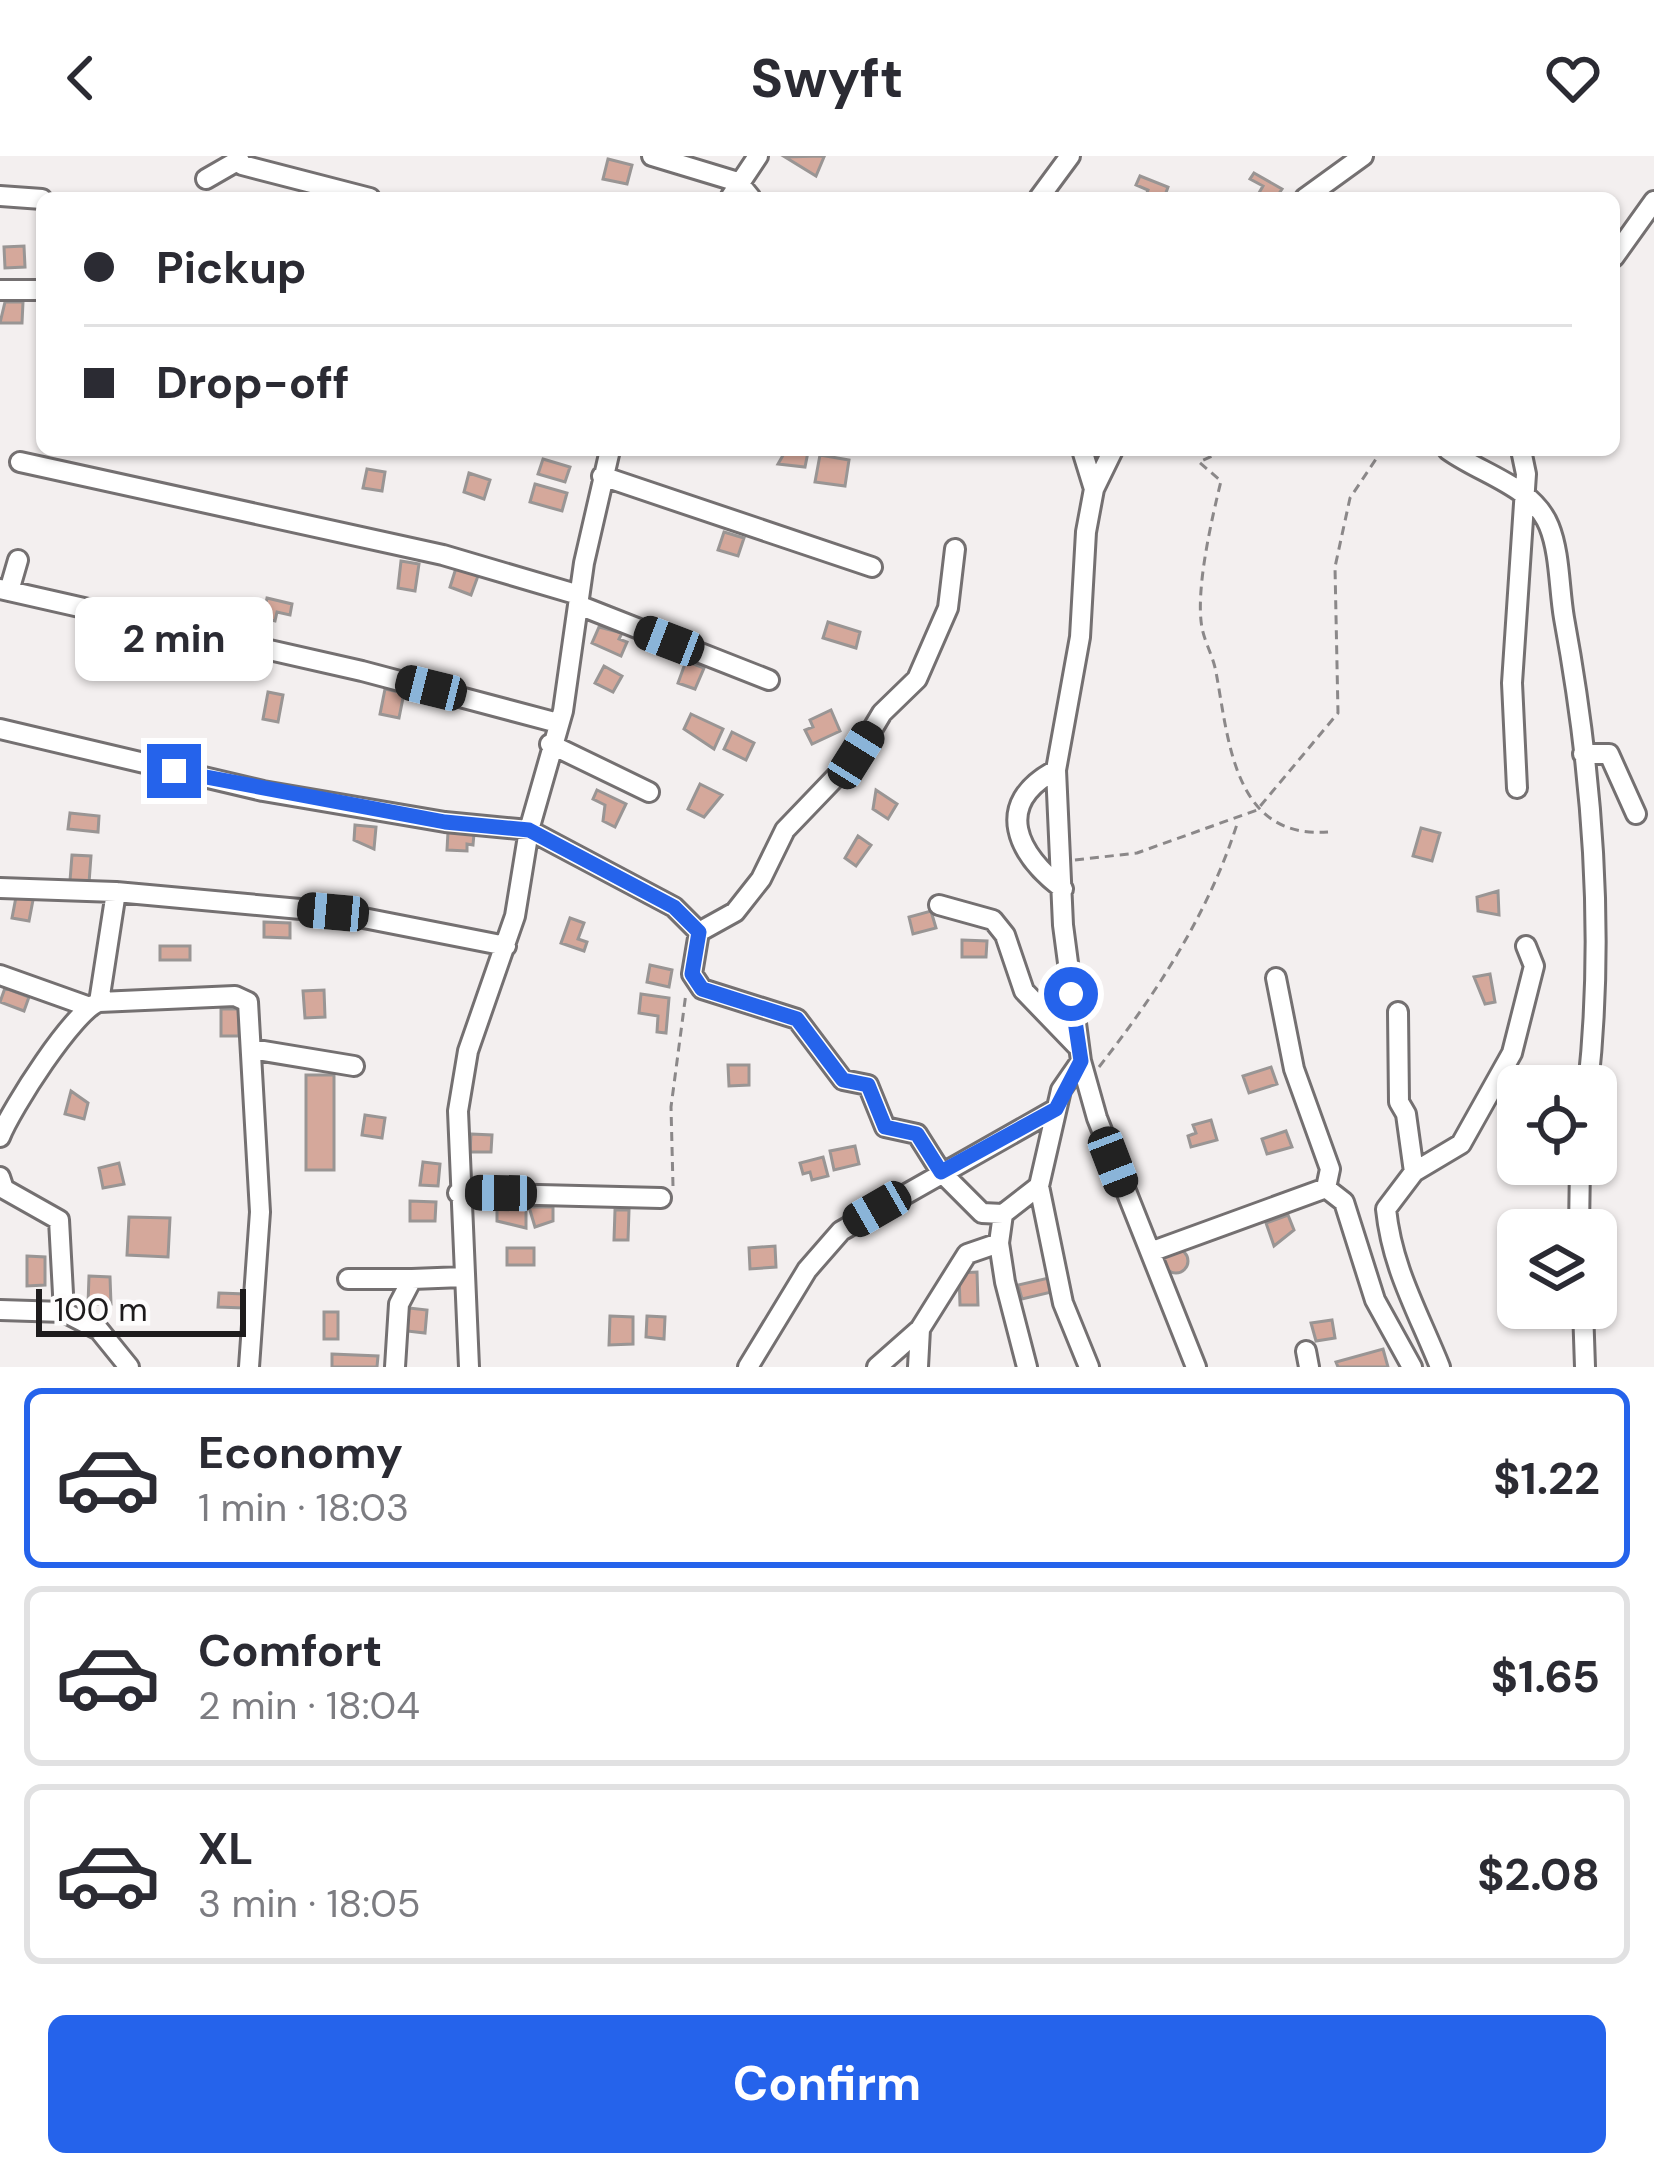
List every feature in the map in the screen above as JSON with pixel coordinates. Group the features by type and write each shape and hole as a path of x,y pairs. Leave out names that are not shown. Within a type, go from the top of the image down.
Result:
{"street":[{"path":"652,156 734,190 758,156"},
{"path":"1042,192 1070,156"},
{"path":"1313,192 1363,156"},
{"path":"206,179 238,158 296,189"},
{"path":"0,196 36,199"},
{"path":"1620,249 1654,201"},
{"path":"0,290 36,290"},
{"path":"469,1367 457,1123 468,1051 506,946 529,830 558,722 608,456"},
{"path":"1084,456 1094,489"},
{"path":"1110,456 1094,489 1080,637 1056,770 1078,1053 1120,1179 1153,1251 1196,1367"},
{"path":"1458,456 1525,494 1550,526 1579,686 1596,922 1589,1065"},
{"path":"1517,788 1512,683 1525,494 1522,456"},
{"path":"20,462 443,555 580,600 769,680"},
{"path":"602,476 872,567"},
{"path":"699,932 735,912 761,879 784,830 856,755 882,713 917,679 948,608 955,549"},
{"path":"18,560 4,590 362,671 558,722"},
{"path":"0,729 263,791 445,822 529,830 674,907 699,932"},
{"path":"550,744 649,792"},
{"path":"1583,754 1609,754 1636,814"},
{"path":"1056,770 1040,778 1020,806 1017,836 1033,866 1064,889"},
{"path":"0,888 116,892 333,912 506,946"},
{"path":"0,1137 4,1112 93,1004 116,892"},
{"path":"939,905 993,920 1005,935 1024,991 1078,1053"},
{"path":"699,932 692,974 702,989 797,1019 843,1080 868,1085 885,1127 917,1134 941,1172 982,1213 1003,1214 1039,1186"},
{"path":"1440,1367 1390,1249 1386,1209 1414,1172 1461,1144 1512,1053 1534,966 1526,946"},
{"path":"0,975 93,1004 241,997 248,1002 260,1212 249,1367"},
{"path":"1276,978 1294,1069 1330,1169 1326,1188"},
{"path":"1398,1012 1399,1102 1406,1114 1414,1172"},
{"path":"251,1049 355,1066"},
{"path":"1078,1053 1056,1109 1039,1186 1064,1303 1089,1367"},
{"path":"748,1367 808,1270 841,1231 1056,1109"},
{"path":"0,1177 4,1189 59,1220 64,1312"},
{"path":"1153,1251 1326,1188"},
{"path":"1326,1188 1344,1202 1375,1300 1410,1365"},
{"path":"458,1193 661,1198"},
{"path":"1003,1214 999,1243 1027,1367"},
{"path":"877,1367 920,1329 967,1254 999,1243"},
{"path":"348,1279 463,1277"},
{"path":"394,1367 399,1304 412,1279"},
{"path":"0,1310 64,1312 99,1330 129,1367"},
{"path":"918,1367 920,1329"},
{"path":"1583,1329 1585,1367"}],"path":[{"path":"1212,456 1199,462 1220,481 1202,628 1213,653 1226,736 1257,810 1301,834 1328,832"},
{"path":"1061,861 1137,853 1257,810 1338,713 1335,567 1350,498 1378,456"},
{"path":"1087,1083 1158,987 1199,914 1239,818"},
{"path":"661,1198 674,1191 671,1107 681,1010 692,974"}],"building":[{"path":"821,156 824,157 816,176 785,157"},
{"path":"608,159 632,165 627,184 603,179"},
{"path":"1254,173 1282,189 1260,192 1263,186 1250,179"},
{"path":"1140,176 1168,187 1166,192 1147,192 1136,185"},
{"path":"24,246 25,267 5,268 4,247"},
{"path":"5,302 23,302 22,323 0,323"},
{"path":"783,456 807,456 805,467 778,464"},
{"path":"820,456 849,460 845,486 815,482"},
{"path":"543,459 570,467 565,482 538,474"},
{"path":"367,469 385,472 382,491 363,488"},
{"path":"469,473 490,480 484,499 464,492"},
{"path":"535,484 567,493 562,511 530,502"},
{"path":"724,532 744,538 738,556 718,550"},
{"path":"401,561 419,564 415,591 398,588"},
{"path":"456,568 478,576 471,595 450,587"},
{"path":"267,598 292,604 290,615 277,612 275,621 263,618"},
{"path":"209,602 228,605 225,625 206,622"},
{"path":"828,622 860,632 856,648 823,638"},
{"path":"599,627 622,633 619,639 627,642 621,656 592,643"},
{"path":"686,661 704,668 695,689 678,683"},
{"path":"604,666 622,676 613,692 595,683"},
{"path":"385,689 404,693 399,718 380,714"},
{"path":"268,692 283,695 278,722 263,719"},
{"path":"831,710 840,731 812,744 805,730 813,727 810,720"},
{"path":"691,714 723,729 714,749 684,729"},
{"path":"732,732 754,743 746,760 724,749"},
{"path":"149,781 178,787 175,802 146,796"},
{"path":"700,784 722,795 704,817 688,809"},
{"path":"597,790 626,804 615,827 603,821 605,805 593,799"},
{"path":"876,790 897,804 888,819 873,809"},
{"path":"70,813 99,816 98,832 68,829"},
{"path":"355,825 376,827 374,849 354,840"},
{"path":"1421,828 1440,833 1432,861 1413,856"},
{"path":"448,832 474,834 473,845 467,844 467,851 447,850"},
{"path":"858,836 871,845 856,866 845,858"},
{"path":"72,855 91,856 89,883 70,881"},
{"path":"1498,891 1499,915 1478,911 1477,897"},
{"path":"16,897 33,900 29,921 12,918"},
{"path":"931,911 936,928 913,934 909,917"},
{"path":"570,918 584,923 578,939 587,942 584,951 561,943"},
{"path":"264,922 290,923 290,938 264,937"},
{"path":"962,940 987,941 986,957 962,957"},
{"path":"160,946 190,946 190,960 160,960"},
{"path":"650,965 672,970 669,987 647,982"},
{"path":"1490,974 1495,1002 1485,1004 1474,977"},
{"path":"5,988 29,997 24,1011 0,1002"},
{"path":"324,990 325,1017 305,1018 303,991"},
{"path":"641,994 669,998 666,1033 657,1032 658,1016 639,1013"},
{"path":"221,1009 239,1009 239,1036 221,1036"},
{"path":"728,1065 749,1065 749,1085 729,1086"},
{"path":"1271,1067 1277,1084 1249,1093 1243,1076"},
{"path":"306,1075 334,1075 334,1170 306,1170"},
{"path":"71,1091 88,1103 84,1119 65,1114"},
{"path":"365,1115 385,1118 382,1138 362,1135"},
{"path":"1211,1120 1217,1140 1191,1147 1188,1136 1196,1133 1193,1125"},
{"path":"1286,1131 1292,1147 1267,1154 1262,1139"},
{"path":"471,1134 492,1135 491,1152 470,1152"},
{"path":"855,1146 859,1164 834,1170 830,1151"},
{"path":"823,1157 828,1176 812,1180 810,1172 803,1174 800,1163"},
{"path":"423,1162 440,1164 438,1186 420,1185"},
{"path":"119,1163 124,1184 103,1188 99,1168"},
{"path":"410,1201 436,1202 435,1221 410,1221"},
{"path":"529,1207 553,1207 553,1221 535,1227"},
{"path":"497,1208 526,1208 526,1228 497,1221"},
{"path":"615,1210 629,1210 628,1240 614,1240"},
{"path":"1288,1215 1294,1230 1274,1246 1266,1223"},
{"path":"129,1217 170,1218 168,1257 127,1255"},
{"path":"775,1246 776,1267 750,1269 749,1248"},
{"path":"507,1248 534,1248 534,1265 507,1265"},
{"path":"1176,1249 1188,1261 1176,1273 1164,1261"},
{"path":"27,1256 45,1257 45,1285 27,1286"},
{"path":"977,1272 978,1305 960,1305 959,1273"},
{"path":"89,1276 110,1277 111,1304 88,1304"},
{"path":"1053,1277 1056,1291 1022,1299 1018,1285"},
{"path":"219,1293 245,1294 244,1308 218,1307"},
{"path":"409,1308 427,1310 425,1333 407,1331"},
{"path":"324,1312 338,1312 338,1339 324,1339"},
{"path":"610,1316 633,1317 633,1344 609,1345"},
{"path":"647,1316 665,1317 664,1339 646,1337"},
{"path":"1332,1320 1335,1338 1316,1341 1311,1323"},
{"path":"1383,1349 1388,1367 1338,1367 1336,1362"},
{"path":"332,1354 378,1356 377,1367 332,1367"}],"route":[{"path":"174,771 445,822 529,830 625,886 674,907 699,932 692,974 702,989 797,1019 843,1080 868,1085 885,1127 917,1134 941,1172 1056,1109 1061,1090 1081,1061 1071,994"}]}
